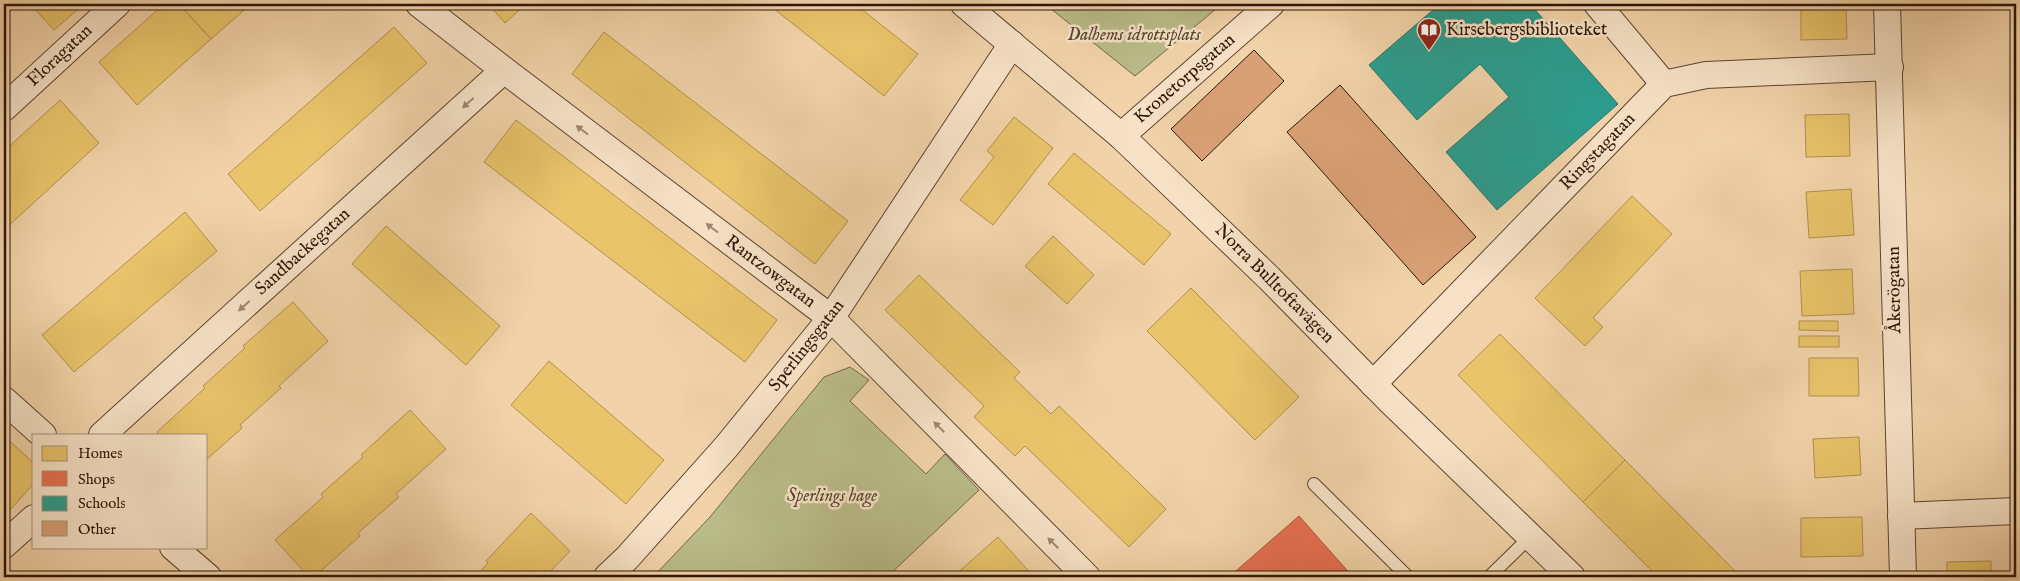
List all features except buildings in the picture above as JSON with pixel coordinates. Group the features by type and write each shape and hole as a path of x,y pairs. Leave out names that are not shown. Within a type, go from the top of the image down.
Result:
{"street":[{"name":"Floragatan","path":"4,108 117,4"},
{"name":"Rantzowgatan","path":"419,4 831,318 1087,577"},
{"name":"Norra Bulltoftavägen","path":"964,4 1121,136 1270,278 1381,397 1572,577"},
{"name":"Kronetorpsgatan","path":"1121,136 1271,4"},
{"path":"1597,4 1664,84 1706,74 1890,67"},
{"name":"Åkerögatan","path":"1887,4 1903,577"},
{"name":"Sperlingsgatan","path":"607,577 627,558 727,446 831,318 1012,44"},
{"name":"Sandbackegatan","path":"103,434 504,70"},
{"name":"Ringstagatan","path":"1381,397 1664,84"},
{"path":"4,400 42,434"},
{"path":"1901,516 2016,511"},
{"path":"4,545 32,520"},
{"path":"174,548 208,577"}],"lane":[{"path":"1314,484 1408,577"},
{"path":"1489,577 1530,537"}],"green space":[{"name":"Dalhems idrottsplats","path":"1045,4 1222,4 1135,76"},
{"name":"Sperlings hage","path":"850,367 869,380 850,401 926,474 945,454 979,490 887,577 653,577 710,517 824,377"}],"place":[{"name":"Kirsebergsbiblioteket","path":"1429,51"}]}
